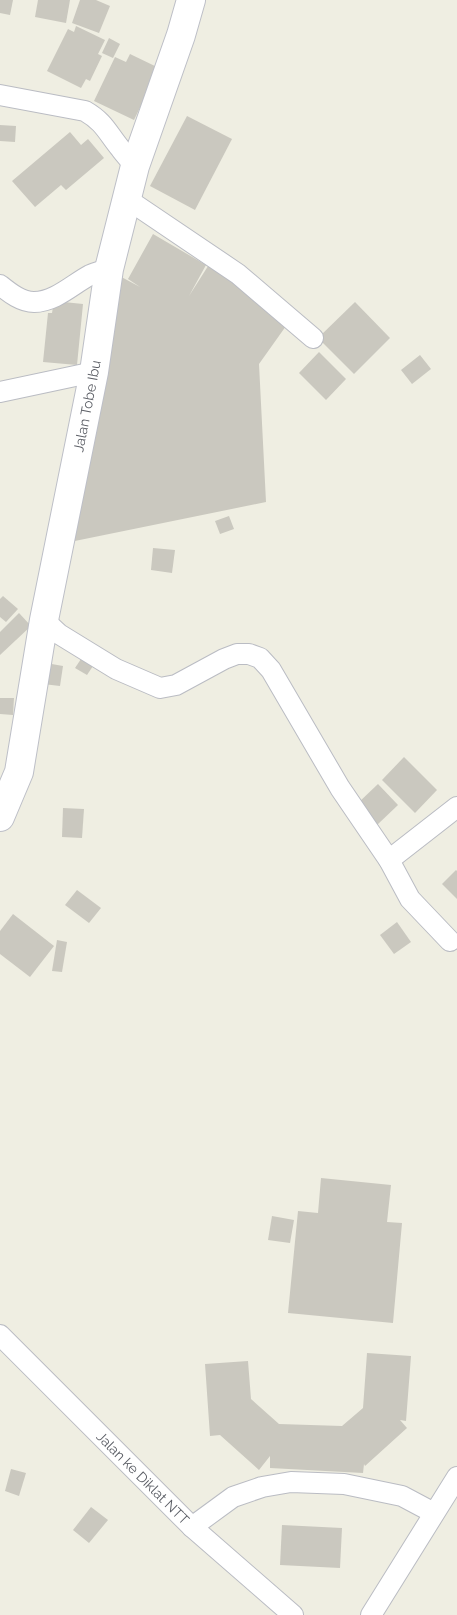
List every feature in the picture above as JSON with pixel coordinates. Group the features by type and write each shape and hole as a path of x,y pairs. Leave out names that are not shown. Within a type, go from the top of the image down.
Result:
{"street":[{"name":"Jalan Tobe Ibu","path":"0,816 19,772 44,620 94,372 109,269 135,166 181,35 191,0"},
{"path":"0,95 86,111 97,118 109,131 119,147 135,166"},
{"path":"127,199 238,274 313,338"},
{"path":"0,285 14,296 34,302 60,294 92,274 109,269"},
{"path":"0,392 94,372"},
{"path":"44,620 59,634 116,670 160,688 176,685 237,654 249,654 260,658 271,670 340,788 389,860 410,899 450,941"},
{"path":"389,860 457,807"},
{"name":"Jalan ke Diklat NTT","path":"0,1335 192,1528 293,1615"},
{"path":"371,1615 457,1477"},
{"path":"192,1528 233,1497 262,1486 291,1482 344,1484 402,1496 434,1513"}],"building":[{"path":"0,0 13,0 10,15 0,13"},
{"path":"38,0 70,0 66,23 35,17"},
{"path":"80,0 96,0 110,6 99,33 72,23"},
{"path":"76,26 105,40 98,54 102,56 90,81 86,79 81,88 47,71 68,29 74,32"},
{"path":"109,38 120,44 113,58 102,53"},
{"path":"130,54 159,68 134,120 94,101 115,57 126,62"},
{"path":"187,116 232,139 195,210 150,186"},
{"path":"0,125 16,126 15,142 0,141"},
{"path":"70,132 81,145 88,139 104,158 66,190 61,185 35,207 12,181"},
{"path":"153,234 206,265 189,296 210,263 291,319 259,364 266,502 65,543 114,273 140,287 128,279"},
{"path":"54,301 83,304 77,365 43,362 48,313 52,313"},
{"path":"355,302 390,338 354,374 318,338"},
{"path":"319,352 346,379 326,400 299,373"},
{"path":"420,355 431,369 412,384 401,370"},
{"path":"229,516 234,529 220,534 215,521"},
{"path":"153,548 175,550 172,573 151,570"},
{"path":"3,596 18,609 6,622 0,617 0,599"},
{"path":"19,613 31,626 0,655 0,632"},
{"path":"81,659 93,666 87,675 75,668"},
{"path":"46,663 63,666 60,686 43,684"},
{"path":"0,698 14,698 13,715 0,714"},
{"path":"404,757 437,790 415,813 382,780"},
{"path":"378,784 398,805 377,825 357,804"},
{"path":"63,808 84,809 82,838 62,837"},
{"path":"457,871 457,899 442,884"},
{"path":"77,890 101,908 89,923 65,905"},
{"path":"13,914 54,946 30,977 0,954 0,931"},
{"path":"397,922 411,942 394,954 380,935"},
{"path":"57,940 67,942 62,972 52,971"},
{"path":"321,1178 391,1185 387,1222 402,1223 393,1323 288,1313 298,1211 318,1213"},
{"path":"272,1216 294,1220 290,1243 268,1240"},
{"path":"367,1353 411,1356 406,1421 400,1420 407,1428 365,1466 364,1464 363,1473 270,1468 270,1456 259,1470 220,1435 210,1436 205,1364 248,1361 251,1399 279,1424 342,1426 363,1408"},
{"path":"11,1469 26,1473 19,1496 5,1491"},
{"path":"91,1507 108,1520 89,1543 73,1530"},
{"path":"282,1525 342,1528 340,1568 280,1565"}]}
